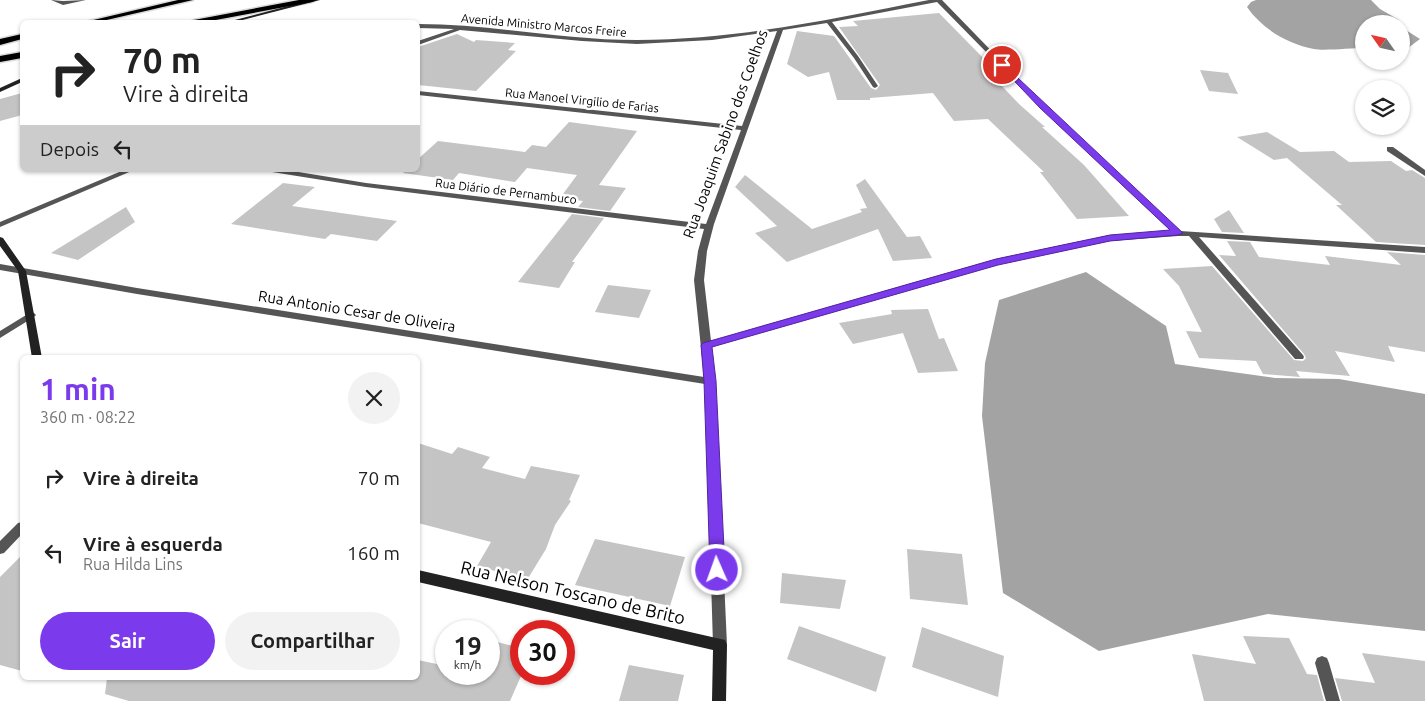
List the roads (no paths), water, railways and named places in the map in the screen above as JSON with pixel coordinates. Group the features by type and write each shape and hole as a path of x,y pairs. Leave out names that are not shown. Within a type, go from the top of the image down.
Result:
{"highway":[{"path":"98,20 189,0"},
{"path":"205,20 312,0"},
{"path":"0,42 20,37"},
{"path":"0,59 20,55"}],"main road":[{"path":"241,20 317,0"},
{"path":"0,90 20,81"},
{"path":"0,240 22,271 37,355"},
{"name":"Rua Nelson Toscano de Brito","path":"420,576 720,645"},
{"name":"Rua Joaquim Sabino dos Coelhos","path":"719,701 720,645"}],"street":[{"path":"54,0 62,4 83,0"},
{"path":"938,0 1042,106 1178,233"},
{"name":"Avenida Ministro Marcos Freire","path":"420,26 460,28 568,39 639,42 686,39 781,28 938,0"},
{"path":"828,21 856,57 875,86"},
{"path":"420,42 460,28"},
{"name":"Rua Joaquim Sabino dos Coelhos","path":"720,645 710,381 699,266 707,227 781,28"},
{"name":"Rua Manoel Virgilio de Farias","path":"420,93 745,128"},
{"path":"1390,149 1425,174"},
{"path":"0,225 125,172"},
{"name":"Rua Diário de Pernambuco","path":"285,172 366,185 707,227"},
{"path":"706,345 996,262 1110,238 1178,233 1425,250"},
{"path":"1192,234 1299,358"},
{"name":"Rua Antonio Cesar de Oliveira","path":"0,267 166,296 710,381"},
{"path":"0,335 31,315"},
{"path":"0,549 20,529"},
{"path":"1322,663 1333,701"}]}
